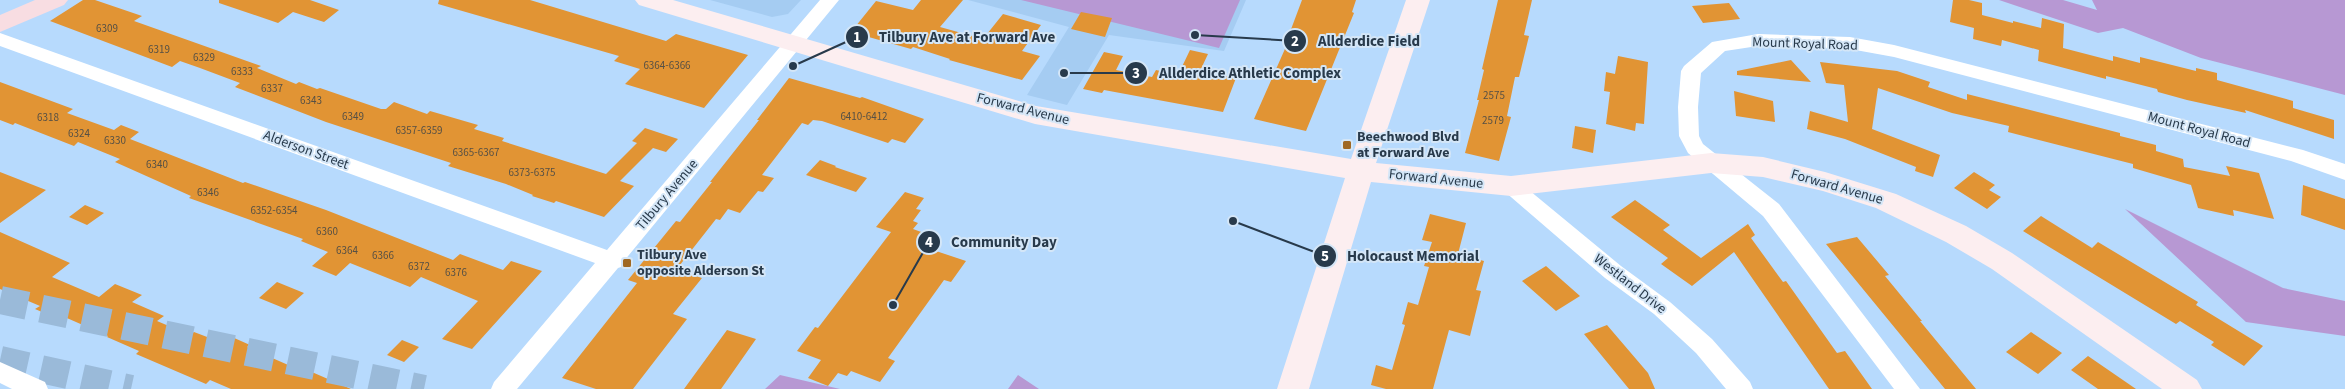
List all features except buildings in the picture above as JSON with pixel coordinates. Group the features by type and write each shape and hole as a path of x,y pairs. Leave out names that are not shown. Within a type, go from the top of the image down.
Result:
{"main road":[{"path":"0,24 56,0"},
{"name":"Forward Avenue","path":"647,0 1035,115 1362,171 1511,186 1711,163 1763,167 1825,182 1886,201 1956,234 2002,261 2186,389"},
{"path":"1293,389 1418,0"}],"street":[{"name":"Tilbury Avenue","path":"503,389 613,261 830,0"},
{"name":"Alderson Street","path":"0,38 613,261"},
{"name":"Mount Royal Road","path":"1908,389 1771,210 1711,163 1695,148 1689,136 1688,107 1691,71 1719,46 1758,40 1850,43 1894,51 2296,155 2345,172"},
{"name":"Westland Drive","path":"1511,186 1613,272 1662,308 1704,346 1741,389"},
{"path":"0,372 36,389"}],"shaded area":[{"path":"710,0 801,0 788,14 772,17"},
{"path":"968,0 1246,0 1224,51 1109,35 1067,105 1027,95 1069,27"},
{"path":"1021,0 1240,0 1219,48"},
{"path":"1999,0 2063,0 2097,10 2092,0 2345,0 2345,95 2201,58 2123,28 2098,33"},
{"path":"2125,209 2283,288 2345,301 2345,336 2246,322"},
{"path":"780,375 840,389 765,389"},
{"path":"1018,375 1039,389 1008,389"}],"tunnel":[{"path":"0,300 424,389"},
{"path":"0,360 131,389"}],"place":[{"name":"Allderdice Field","path":"1195,35"},
{"name":"Tilbury Ave at Forward Ave","path":"793,66"},
{"name":"Allderdice Athletic Complex","path":"1064,73"},
{"name":"Beechwood Blvd at Forward Ave","path":"1347,145"},
{"name":"Holocaust Memorial","path":"1233,221"},
{"name":"Tilbury Ave opposite Alderson St","path":"627,263"},
{"name":"Community Day","path":"893,305"}]}
